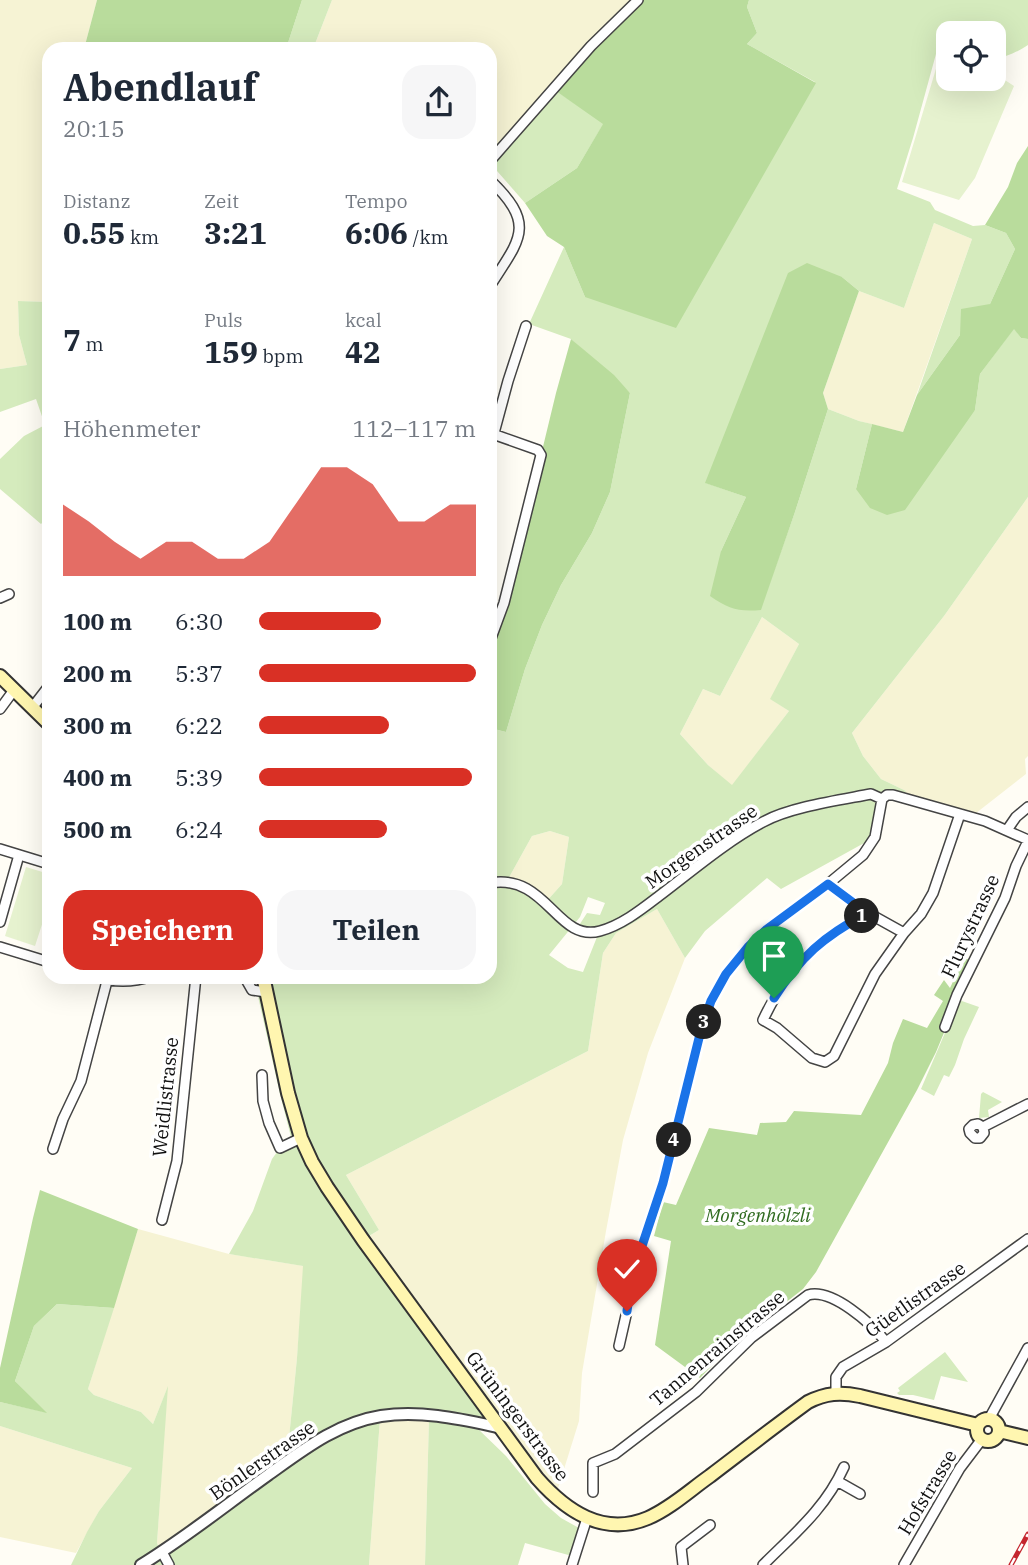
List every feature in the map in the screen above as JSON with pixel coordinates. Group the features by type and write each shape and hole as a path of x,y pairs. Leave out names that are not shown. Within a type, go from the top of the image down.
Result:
{"main road":[{"path":"0,676 42,717"},
{"name":"Grüningerstrasse","path":"264,984 288,1093 301,1138 327,1187 498,1427 547,1490 565,1506 596,1522 617,1525 649,1518 680,1498 808,1402 824,1395 836,1393 860,1396 983,1422"},
{"path":"983,1422 997,1422 999,1431 993,1440 985,1441 978,1434 983,1422"},
{"path":"999,1431 1028,1438"}],"street":[{"path":"497,152 591,46 638,0"},
{"path":"497,187 509,198 521,224 516,245 497,275"},
{"path":"497,417 526,326"},
{"path":"497,435 538,450 541,455 497,622"},
{"path":"0,709 14,690"},
{"path":"32,708 42,695"},
{"name":"Morgenstrasse","path":"497,882 507,881 531,891 571,928 584,933 599,931 634,914 765,820 792,811 871,794 882,799 893,794 985,821 1028,840"},
{"path":"619,1346 632,1276 663,1183 701,1030 711,1001 726,974 748,947 767,929 863,855 875,837 882,799"},
{"path":"1007,830 1016,817 1028,807"},
{"path":"867,913 822,940 805,956 781,986 763,1020 777,1028 812,1058 825,1062 834,1056 876,974 904,933 921,914 933,893 960,814"},
{"name":"Flurystrasse","path":"946,1027 957,995 1005,898 1028,840"},
{"path":"0,849 42,862"},
{"path":"0,922 19,855"},
{"path":"828,884 867,913 904,933"},
{"path":"0,947 42,960"},
{"path":"53,1149 63,1119 81,1081 106,984"},
{"name":"Weidlistrasse","path":"162,1220 177,1161 196,984"},
{"path":"249,984 252,990 266,992"},
{"path":"262,1075 263,1101 269,1124 280,1148 301,1138"},
{"path":"983,1127 1028,1104"},
{"name":"Güetlistrasse","path":"836,1393 836,1377 840,1369 886,1342 1028,1239"},
{"name":"Tannenrainstrasse","path":"593,1492 593,1463 615,1454 696,1392 751,1338 807,1295 824,1295 850,1309 878,1331 886,1342"},
{"path":"983,1422 1028,1348"},
{"name":"Bönlerstrasse","path":"141,1565 312,1444 356,1422 385,1415 437,1415 498,1427"},
{"name":"Hofstrasse","path":"904,1565 960,1468 982,1439"},
{"path":"763,1565 809,1520 844,1468"},
{"path":"837,1481 860,1494"},
{"path":"572,1565 587,1518"},
{"path":"683,1565 681,1548 710,1525"},
{"path":"162,1552 169,1565"}],"shaded area":[{"path":"0,0 97,0 86,42 42,42 42,302 18,301 19,335 27,365 0,369"},
{"path":"332,0 638,0 497,152 497,42 316,42"},
{"path":"934,223 972,239 903,432 859,421 828,409 823,393 859,291 904,308"},
{"path":"1028,497 1026,774 971,817 902,797 906,791 881,779 863,756 852,733 944,616"},
{"path":"762,617 799,644 771,699 789,711 732,786 708,765 680,734 703,689 720,696"},
{"path":"550,831 569,837 562,884 545,903 507,881 532,836"},
{"path":"657,909 685,958 648,1053 623,1140 582,1373 579,1421 555,1498 363,1240 379,1230 346,1175 588,1051 603,953 616,933"},
{"path":"138,1229 229,1254 304,1266 288,1448 291,1459 162,1552 157,1543 167,1389 153,1424 141,1412 94,1395 88,1389"},
{"path":"380,1419 429,1419 425,1565 369,1565"},
{"path":"0,1426 132,1468 99,1511 76,1553 0,1537"}],"green space":[{"path":"97,0 302,0 288,42 86,42"},
{"path":"302,0 332,0 316,42 288,42"},
{"path":"638,0 749,0 747,7 757,33 747,44 816,83 676,328 585,297 564,247 547,236 525,203 577,168 603,124 553,89"},
{"path":"749,0 1028,0 1028,45 1006,56 1006,21 936,21 936,54 897,189 930,202 935,210 973,226 985,225 1006,233 1015,249 990,304 960,335 917,395 972,239 934,223 904,308 859,291 842,277 706,483 746,497 721,551 760,610 828,409 872,424 856,489 975,410 980,374 1014,328 1021,338 1028,339 1028,497 944,616 852,733 863,756 881,779 906,791 902,797 887,795 875,837 781,889 767,878 705,931 685,958 657,909 616,933 603,953 588,1051 346,1175 379,1230 364,1239 498,1427 456,1418 380,1419 369,1565 71,1565 99,1511 132,1468 0,1426 0,1402 45,1412 15,1381 34,1326 57,1304 114,1308 88,1389 94,1395 141,1412 153,1424 168,1386 157,1543 161,1552 291,1459 288,1448 303,1266 229,1254 253,1211 272,1159 280,1148 292,1141 257,992 260,984 497,984 497,730 506,732 542,625 561,585 592,533 610,492 630,393 571,339 529,324 564,247 585,297 815,82 747,44 757,33 747,7","holes":["762,617 799,644 770,699 789,711 732,785 708,765 680,734 703,689 720,696","550,831 569,837 562,884 545,903 507,881 532,836","588,897 605,903 600,915 587,913 576,930 599,932 583,972 568,968 549,955 580,917"]},
{"path":"936,69 936,91 1006,91 1006,81 1014,86 975,178 959,200 902,182"},
{"path":"553,89 604,123 577,168 525,203 497,171 497,155"},
{"path":"1028,146 1028,339 1021,338 1014,329 980,374 975,410 905,510 887,515 870,508 856,489 872,424 903,432 917,395 960,335 961,309 990,304 1015,249 1006,233 985,225"},
{"path":"807,263 842,277 859,291 823,393 828,409 761,610 740,610 728,607 710,596 721,551 746,497 705,483 788,273"},
{"path":"18,301 42,302 42,416 36,399 0,412 0,369 27,365 19,335"},
{"path":"571,339 614,375 630,393 610,492 592,533 561,585 542,625 506,732 497,730 497,615"},
{"path":"42,427 41,524 0,489 0,459 24,436"},
{"path":"26,867 42,872 42,924 35,946 5,936"},
{"name":"Morgenhölzli","path":"975,958 936,1052 917,1090 816,1272 803,1289 735,1342 700,1378 655,1345 671,1241 654,1236 663,1202 676,1205 709,1128 757,1135 760,1123 786,1122 794,1111 861,1115 888,1063 903,1019 927,1028 943,1001 934,995 944,980 950,988 959,969 954,963"},
{"path":"959,1000 979,1007 949,1077 944,1075 934,1096 921,1089"},
{"path":"983,1092 1002,1102 988,1110 989,1117 979,1118 981,1094"},
{"path":"40,1190 138,1229 114,1308 57,1304 34,1326 15,1381 47,1413 0,1402 0,1368"},
{"path":"945,1352 968,1382 941,1376 934,1400 897,1393 900,1391 898,1388"},
{"path":"429,1419 475,1426 506,1456 545,1504 561,1518 579,1528 572,1556 525,1543 518,1565 425,1565"}],"railway":[{"path":"1011,1565 1028,1534"}],"route":[{"path":"627,1311 632,1276 663,1183 701,1030 711,1001 726,974 748,947 767,929 828,884 867,913 822,940 789,975 774,998"}]}
